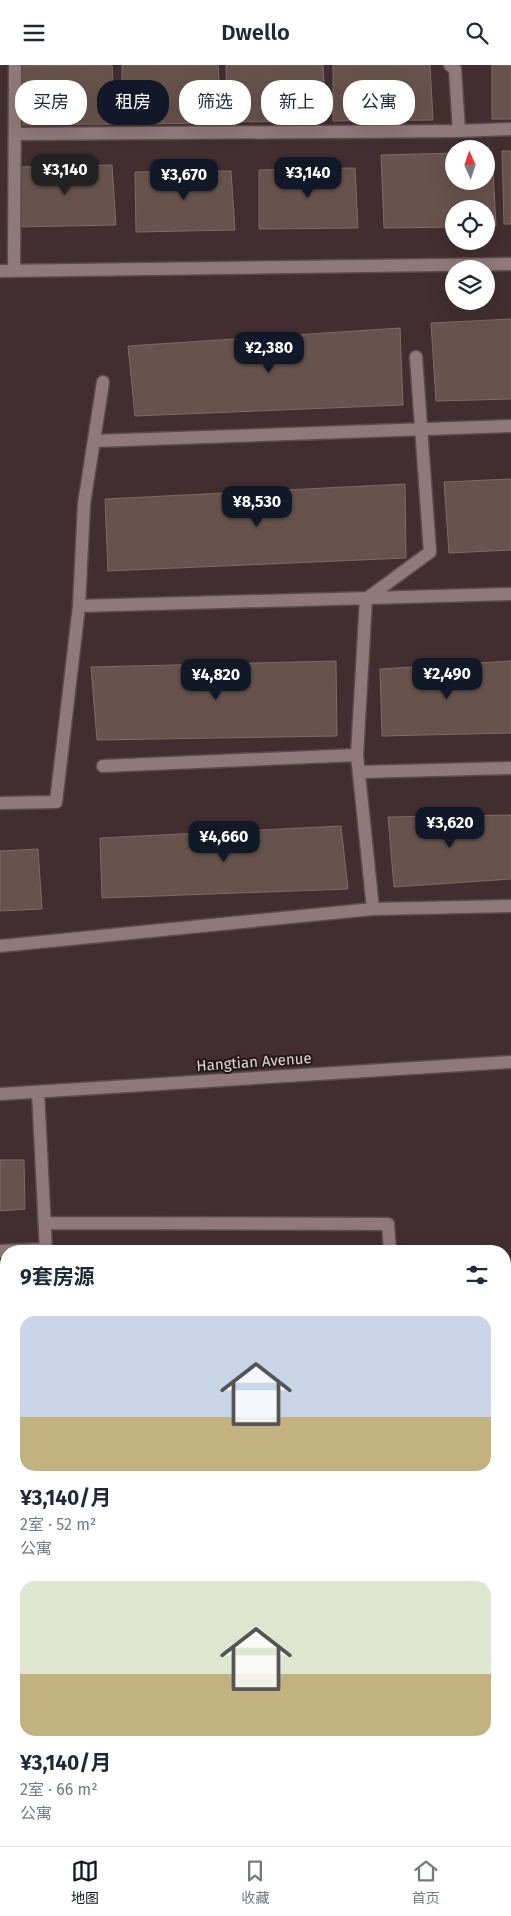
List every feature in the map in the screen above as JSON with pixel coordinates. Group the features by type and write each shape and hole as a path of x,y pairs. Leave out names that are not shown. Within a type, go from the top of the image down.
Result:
{"street":[{"path":"14,65 14,271"},
{"path":"450,65 456,69 459,131"},
{"path":"15,134 511,129"},
{"path":"0,271 511,264"},
{"path":"366,599 430,552 416,357"},
{"path":"0,803 56,802 79,606 84,504 103,382"},
{"path":"94,441 420,430 511,425"},
{"path":"79,606 511,594"},
{"path":"366,599 357,755 373,909"},
{"path":"103,766 357,755"},
{"path":"359,772 511,768"},
{"path":"0,946 373,909 511,906"},
{"name":"Hangtian Avenue","path":"0,1094 511,1062"},
{"path":"38,1091 46,1245"},
{"path":"44,1223 388,1224 390,1245"}],"building":[{"path":"112,65 113,80 97,80 97,124 87,124 87,80 16,80 16,66"},
{"path":"122,65 218,65 219,80 179,80 179,123 169,124 169,80 122,80"},
{"path":"226,65 323,65 324,80 261,80 261,122 251,122 251,80 226,80"},
{"path":"333,65 430,65 433,120 415,120 415,80 343,80 343,121 333,121"},
{"path":"492,65 511,65 511,119 492,119"},
{"path":"502,151 511,151 511,224 504,224"},
{"path":"445,153 445,190 494,190 495,200 445,200 445,227 384,228 381,155"},
{"path":"112,165 116,225 16,227 16,167"},
{"path":"355,168 358,228 259,229 259,170"},
{"path":"231,171 235,230 136,232 135,172"},
{"path":"511,319 511,399 436,401 431,323"},
{"path":"400,328 403,405 135,416 128,346"},
{"path":"511,479 511,550 449,553 444,482"},
{"path":"405,484 406,558 108,571 105,499"},
{"path":"336,661 337,736 97,740 91,667"},
{"path":"511,661 511,733 382,736 380,669"},
{"path":"511,815 511,879 394,887 388,817"},
{"path":"341,826 348,889 102,898 100,838"},
{"path":"38,849 42,909 0,911 0,851"},
{"path":"0,1160 24,1160 25,1209 0,1211"}]}
